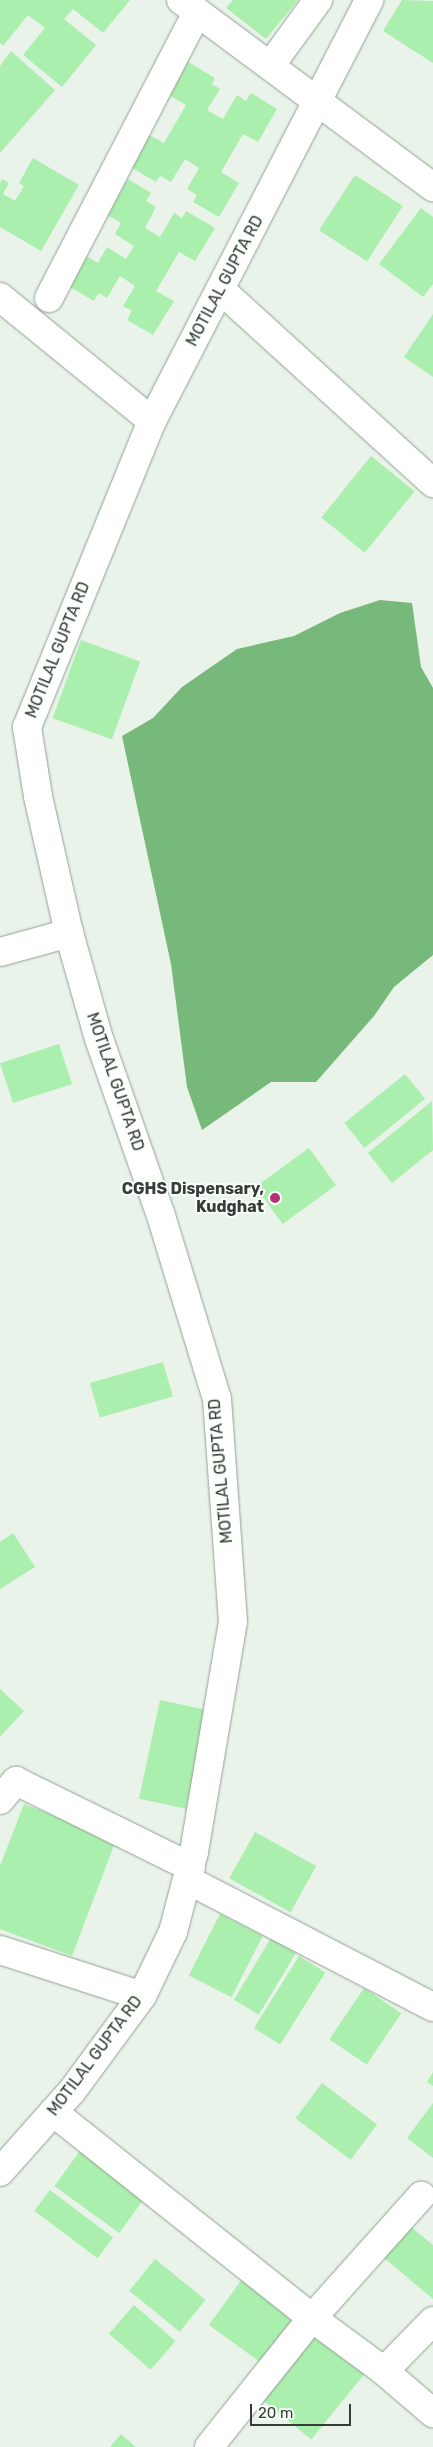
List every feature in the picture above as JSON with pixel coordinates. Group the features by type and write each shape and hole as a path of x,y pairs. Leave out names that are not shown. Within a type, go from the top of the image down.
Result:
{"street":[{"path":"270,66 318,0"},
{"name":"MOTILAL GUPTA RD","path":"0,2172 53,2112 142,1996 173,1932 190,1873 233,1622 217,1399 160,1213 99,1039 69,933 38,796 27,727 152,420 319,101 369,0"},
{"path":"49,298 189,6 433,187"},
{"path":"221,290 433,483"},
{"path":"0,297 152,420"},
{"path":"0,952 69,933"},
{"path":"0,1800 16,1781 190,1873 433,2007"},
{"path":"0,1950 142,1996"},
{"path":"53,2112 312,2318 384,2371 433,2413"},
{"path":"209,2447 312,2318 421,2196"},
{"path":"384,2371 433,2320"}],"shaded area":[{"path":"380,600 412,603 421,667 433,688 433,955 394,987 374,1016 316,1082 271,1082 202,1130 187,1087 171,964 122,736 153,718 182,687 237,649 294,636 340,613"}],"building":[{"path":"0,0 130,0 103,33 73,9 64,19 96,45 62,87 23,55 45,28 28,15 3,46 0,43"},
{"path":"233,0 298,0 266,39 226,8"},
{"path":"402,0 433,1 433,63 383,31"},
{"path":"11,51 55,90 0,153 0,66"},
{"path":"188,62 215,78 212,84 220,89 207,110 223,119 237,95 246,101 251,93 277,109 258,142 243,134 221,172 239,183 219,217 193,202 197,195 187,189 199,168 185,159 171,182 160,176 156,182 131,167 149,135 164,143 186,105 169,95"},
{"path":"33,158 79,185 41,251 0,227 0,183 2,179 9,183 3,194 15,201 24,186 19,183"},
{"path":"355,175 403,206 367,261 319,230"},
{"path":"128,179 151,193 146,201 156,207 145,228 160,237 174,213 182,218 186,211 215,228 195,261 179,252 156,291 174,301 153,335 127,320 132,311 123,306 135,286 120,276 107,298 99,293 94,301 68,286 86,256 98,263 107,247 126,259 134,246 115,234 121,223 107,215"},
{"path":"421,208 433,217 433,284 423,297 379,264"},
{"path":"433,314 433,377 404,357"},
{"path":"371,456 415,491 365,553 321,517"},
{"path":"81,640 140,662 112,740 53,718"},
{"path":"59,1044 72,1084 13,1103 0,1063"},
{"path":"405,1074 425,1099 365,1148 344,1123"},
{"path":"432,1101 433,1150 392,1183 368,1153"},
{"path":"309,1148 336,1185 283,1224 256,1187"},
{"path":"163,1362 173,1397 100,1418 90,1383"},
{"path":"13,1533 35,1567 0,1589 0,1542"},
{"path":"0,1689 24,1711 0,1737"},
{"path":"160,1700 207,1710 186,1809 139,1799"},
{"path":"24,1804 116,1840 72,1956 0,1929 0,1866"},
{"path":"255,1832 316,1866 291,1912 229,1878"},
{"path":"220,1914 263,1936 231,1997 189,1975"},
{"path":"271,1938 296,1953 259,2015 234,2000"},
{"path":"299,1956 325,1972 280,2045 254,2028"},
{"path":"364,1988 401,2013 367,2065 329,2039"},
{"path":"433,2072 433,2086 427,2082"},
{"path":"322,2083 377,2125 351,2160 296,2118"},
{"path":"433,2103 433,2158 407,2138"},
{"path":"85,2144 150,2191 119,2233 54,2186"},
{"path":"50,2190 113,2238 97,2258 34,2211"},
{"path":"411,2227 433,2245 433,2299 384,2258"},
{"path":"155,2259 206,2300 180,2332 129,2291"},
{"path":"243,2278 297,2317 263,2364 209,2325"},
{"path":"134,2305 176,2341 151,2370 109,2334"},
{"path":"321,2329 369,2368 311,2440 263,2400"},
{"path":"121,2434 136,2447 110,2447"}],"place":[{"name":"CGHS Dispensary, Kudghat","path":"275,1198"}]}
